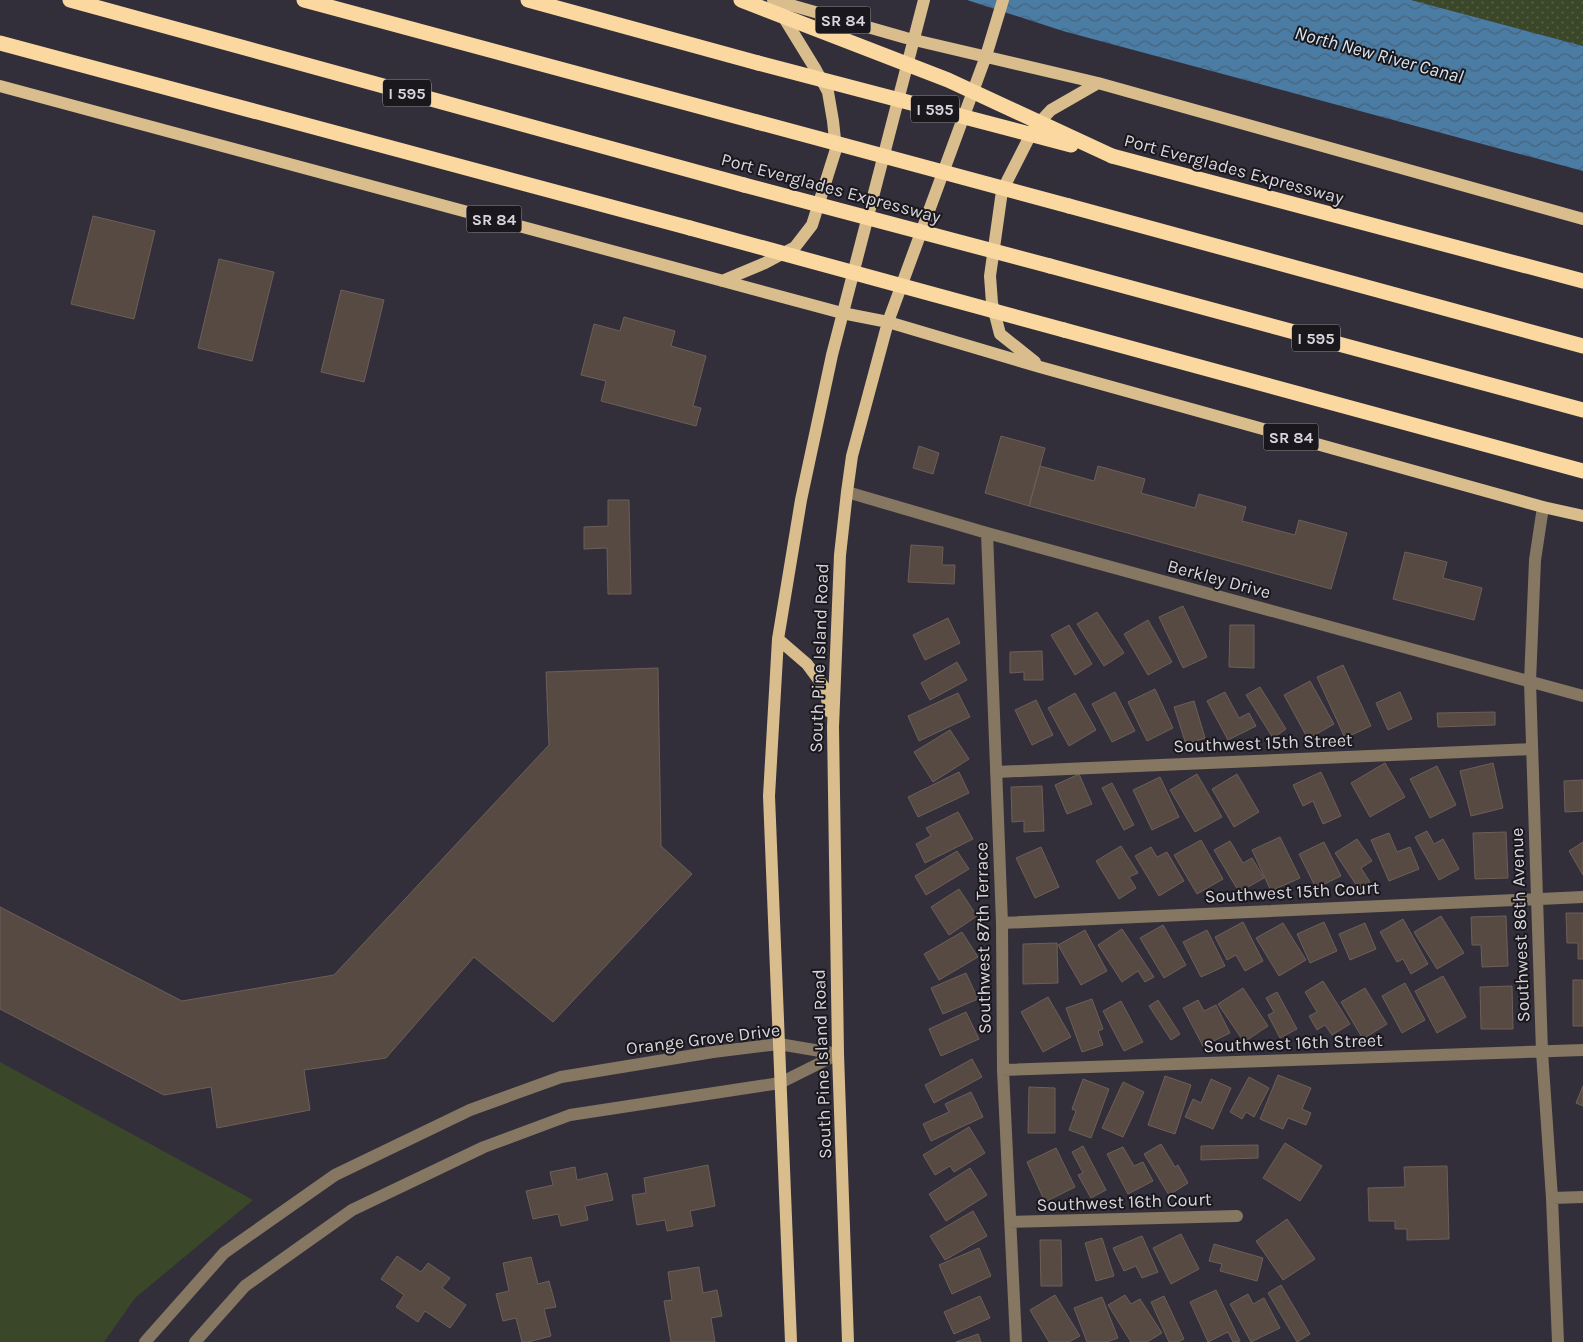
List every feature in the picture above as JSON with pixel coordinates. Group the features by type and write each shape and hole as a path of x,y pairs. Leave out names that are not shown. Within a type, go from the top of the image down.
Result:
{"highway":[{"name":"Port Everglades Expressway","path":"70,0 744,185 1583,410"},
{"path":"304,0 1583,346"},
{"name":"Port Everglades Expressway","path":"528,0 758,63 1583,281"},
{"path":"741,0 948,80 1112,156"},
{"path":"0,43 690,228 1583,471"}],"main road":[{"name":"SR 84","path":"773,0 914,40 1098,83 1583,219"},
{"path":"722,281 765,263 795,247 812,225 836,149 828,92 773,0"},
{"name":"South Pine Island Road","path":"791,1342 769,796 778,639 802,500 842,313 924,0"},
{"name":"South Pine Island Road","path":"848,1342 838,1054 833,727 840,563 847,492 852,456 888,322 986,56 1003,0"},
{"path":"1040,367 1000,334 992,302 990,276 1002,191 1034,128 1051,110 1098,83"},
{"name":"SR 84","path":"0,86 842,313 888,322 1040,367 1543,507 1583,516"},
{"path":"778,639 807,664 824,687 833,727"}],"street":[{"name":"Berkley Drive","path":"847,492 987,533 1583,696"},
{"name":"Southwest 86th Avenue","path":"1543,507 1535,560 1530,682 1542,1052 1552,1198 1558,1342"},
{"name":"Southwest 87th Terrace","path":"987,533 1002,923 1003,1070 1016,1342"},
{"name":"Southwest 15th Street","path":"996,772 1532,749"},
{"name":"Southwest 15th Court","path":"1002,923 1583,898"},
{"name":"Orange Grove Drive","path":"145,1342 224,1253 336,1175 462,1114 561,1076 778,1044 838,1054"},
{"name":"Southwest 16th Street","path":"1003,1070 1583,1050"},
{"path":"195,1342 245,1286 352,1210 484,1147 570,1115 780,1083 838,1054"},
{"path":"1552,1198 1583,1197"},
{"name":"Southwest 16th Court","path":"1011,1222 1237,1216"}],"green space":[{"path":"1411,0 1583,0 1583,46"},
{"path":"0,1062 253,1200 135,1298 104,1342 0,1342"}],"water":[{"name":"North New River Canal","path":"967,0 1411,0 1583,46 1583,171 1063,31"}],"building":[{"path":"93,216 155,231 134,319 71,304"},
{"path":"219,259 274,272 252,361 198,348"},
{"path":"341,290 384,300 364,382 321,372"},
{"path":"624,317 675,331 671,346 706,356 693,406 701,408 696,426 601,401 606,381 581,375 594,324 620,331"},
{"path":"1001,436 1045,448 1029,506 985,493"},
{"path":"919,446 939,453 933,474 913,468"},
{"path":"1040,466 1094,481 1098,466 1145,479 1141,493 1195,508 1199,494 1246,507 1242,521 1295,535 1299,520 1347,533 1331,589 1029,506"},
{"path":"608,500 629,500 631,594 608,594 607,548 584,549 584,527 608,526"},
{"path":"911,545 943,547 942,565 955,565 954,584 908,582"},
{"path":"1405,552 1447,562 1443,578 1482,588 1474,620 1393,599"},
{"path":"1183,606 1207,657 1183,668 1159,617"},
{"path":"1097,612 1124,653 1104,666 1077,624"},
{"path":"948,618 960,643 925,660 913,635"},
{"path":"1148,620 1172,662 1148,675 1124,634"},
{"path":"1069,625 1092,664 1075,675 1051,635"},
{"path":"1230,625 1254,625 1254,668 1229,667"},
{"path":"1042,651 1043,680 1024,680 1024,672 1010,673 1010,652"},
{"path":"957,662 967,680 930,700 921,683"},
{"path":"1343,665 1371,726 1345,738 1317,677"},
{"path":"658,668 661,846 692,874 553,1022 474,957 386,1058 304,1070 310,1110 217,1128 211,1087 164,1095 0,1009 0,907 182,1001 334,975 549,745 546,672"},
{"path":"1310,681 1334,724 1308,739 1284,695"},
{"path":"1260,687 1286,729 1273,738 1246,695"},
{"path":"1155,689 1173,728 1147,741 1128,702"},
{"path":"1115,692 1135,731 1112,742 1092,704"},
{"path":"1225,692 1239,718 1249,713 1256,726 1228,740 1207,701"},
{"path":"1400,692 1412,719 1388,730 1376,703"},
{"path":"958,693 970,717 919,741 908,716"},
{"path":"1075,693 1096,730 1069,746 1048,708"},
{"path":"1036,700 1053,735 1032,745 1015,710"},
{"path":"1194,701 1205,738 1186,744 1174,707"},
{"path":"1495,712 1495,725 1438,727 1437,713"},
{"path":"950,730 969,759 933,782 914,752"},
{"path":"1385,763 1405,797 1370,817 1351,783"},
{"path":"1493,763 1503,808 1471,816 1460,771"},
{"path":"1437,766 1456,805 1430,818 1410,779"},
{"path":"959,772 969,793 918,817 908,797"},
{"path":"1321,772 1341,816 1323,824 1313,801 1303,806 1293,785"},
{"path":"1079,774 1092,804 1067,814 1055,785"},
{"path":"1197,774 1222,817 1195,832 1170,790"},
{"path":"1237,774 1259,812 1234,827 1212,789"},
{"path":"1160,777 1179,817 1152,830 1133,790"},
{"path":"1583,780 1583,811 1565,812 1564,781"},
{"path":"1112,783 1134,825 1124,830 1102,788"},
{"path":"1042,786 1044,831 1024,832 1024,821 1012,822 1011,787"},
{"path":"958,812 973,839 925,863 916,844 931,836 926,828"},
{"path":"1427,831 1434,844 1443,839 1459,869 1439,880 1415,837"},
{"path":"1506,832 1508,878 1475,879 1473,833"},
{"path":"1389,833 1397,852 1410,847 1419,869 1389,881 1371,840"},
{"path":"1280,837 1300,878 1271,891 1252,850"},
{"path":"1357,839 1372,861 1361,868 1370,882 1359,889 1335,853"},
{"path":"1201,840 1223,879 1197,894 1174,855"},
{"path":"1230,841 1243,863 1252,858 1264,878 1239,892 1214,850"},
{"path":"1324,842 1341,876 1316,888 1299,854"},
{"path":"1583,842 1583,875 1569,851"},
{"path":"1121,846 1138,873 1129,877 1136,888 1119,899 1096,861"},
{"path":"1041,847 1059,887 1035,898 1016,858"},
{"path":"1151,847 1157,857 1167,852 1184,881 1159,896 1135,856"},
{"path":"957,851 969,869 926,895 915,876"},
{"path":"959,889 977,916 949,935 931,907"},
{"path":"1566,913 1583,913 1583,959 1578,959 1578,943 1567,943"},
{"path":"1441,916 1464,953 1437,969 1414,932"},
{"path":"1506,916 1508,966 1482,967 1481,945 1472,945 1471,917"},
{"path":"1403,919 1428,964 1411,974 1403,959 1397,962 1380,932"},
{"path":"1243,922 1263,961 1245,971 1236,955 1227,960 1215,937"},
{"path":"1324,922 1337,951 1310,963 1297,934"},
{"path":"1283,923 1306,960 1279,976 1256,938"},
{"path":"1365,923 1376,949 1350,960 1339,934"},
{"path":"1163,925 1186,965 1164,978 1140,938"},
{"path":"1122,929 1154,977 1145,982 1138,971 1122,982 1098,945"},
{"path":"1085,930 1107,971 1081,985 1058,945"},
{"path":"1207,930 1225,966 1201,977 1183,942"},
{"path":"962,932 978,957 939,980 924,954"},
{"path":"1057,943 1058,983 1023,984 1023,944"},
{"path":"966,973 978,999 943,1014 931,988"},
{"path":"1443,976 1466,1017 1437,1033 1415,991"},
{"path":"1573,980 1583,980 1583,1026 1573,1026"},
{"path":"1323,981 1350,1024 1332,1035 1325,1025 1317,1030 1309,1016 1317,1012 1305,992"},
{"path":"1405,983 1425,1020 1402,1033 1382,996"},
{"path":"1512,986 1513,1029 1481,1029 1480,987"},
{"path":"1243,988 1268,1026 1244,1042 1218,1004"},
{"path":"1365,988 1387,1024 1363,1039 1341,1002"},
{"path":"1277,992 1297,1029 1280,1038 1268,1015 1274,1012 1266,998"},
{"path":"1048,997 1071,1037 1043,1052 1021,1012"},
{"path":"1092,999 1103,1029 1098,1031 1103,1045 1082,1052 1066,1008"},
{"path":"1158,1000 1180,1034 1171,1040 1149,1006"},
{"path":"1198,1000 1204,1011 1216,1005 1230,1033 1203,1046 1183,1008"},
{"path":"1121,1001 1143,1042 1124,1051 1103,1011"},
{"path":"966,1012 979,1039 941,1056 929,1029"},
{"path":"972,1059 982,1077 934,1103 925,1085"},
{"path":"1278,1075 1311,1088 1302,1109 1311,1113 1306,1125 1288,1118 1283,1129 1260,1119"},
{"path":"1165,1076 1191,1085 1175,1134 1148,1125"},
{"path":"1249,1077 1269,1088 1254,1117 1246,1112 1242,1119 1230,1112"},
{"path":"1083,1079 1109,1089 1091,1138 1069,1130 1076,1111 1072,1109"},
{"path":"1211,1079 1231,1088 1213,1129 1185,1117 1193,1099 1201,1103"},
{"path":"1123,1082 1144,1092 1123,1137 1102,1128"},
{"path":"1583,1086 1583,1106 1576,1103"},
{"path":"1029,1087 1055,1088 1055,1133 1028,1133"},
{"path":"971,1092 983,1117 931,1141 923,1124 949,1112 945,1104"},
{"path":"969,1127 985,1153 954,1172 950,1166 935,1175 923,1155"},
{"path":"1285,1143 1322,1166 1300,1201 1263,1178"},
{"path":"1161,1144 1175,1167 1178,1165 1188,1183 1169,1195 1144,1154"},
{"path":"1258,1145 1258,1158 1201,1160 1201,1146"},
{"path":"1083,1146 1106,1190 1091,1198 1078,1175 1083,1173 1072,1152"},
{"path":"1123,1147 1134,1166 1143,1162 1153,1181 1128,1194 1107,1154"},
{"path":"1056,1148 1075,1187 1045,1202 1027,1162"},
{"path":"708,1165 715,1206 690,1211 693,1226 667,1231 665,1220 637,1225 632,1195 646,1193 644,1178"},
{"path":"1447,1166 1449,1239 1407,1240 1407,1229 1395,1229 1395,1221 1369,1221 1368,1188 1405,1187 1404,1167"},
{"path":"575,1167 577,1180 607,1173 613,1200 585,1206 588,1220 561,1226 558,1214 533,1219 526,1191 553,1185 550,1172"},
{"path":"970,1168 987,1195 946,1221 929,1194"},
{"path":"973,1211 987,1236 945,1260 930,1236"},
{"path":"1287,1219 1315,1259 1283,1280 1256,1241"},
{"path":"1181,1234 1199,1269 1171,1284 1153,1248"},
{"path":"1142,1236 1158,1272 1142,1278 1136,1266 1124,1271 1113,1248"},
{"path":"1102,1238 1114,1276 1096,1281 1085,1243"},
{"path":"1040,1240 1061,1240 1062,1286 1041,1286"},
{"path":"1214,1244 1263,1258 1257,1281 1220,1271 1222,1264 1209,1261"},
{"path":"979,1248 991,1276 952,1294 939,1265"},
{"path":"397,1256 421,1272 428,1263 450,1278 442,1288 466,1305 450,1328 425,1311 418,1322 396,1307 404,1295 381,1279"},
{"path":"531,1257 538,1284 549,1281 556,1307 544,1309 551,1336 522,1342 516,1318 503,1321 496,1294 509,1291 503,1263"},
{"path":"699,1267 703,1293 717,1290 722,1316 711,1318 715,1342 671,1342 664,1301 672,1300 668,1272"},
{"path":"1281,1285 1310,1334 1297,1342 1268,1293"},
{"path":"1216,1290 1240,1341 1233,1342 1228,1332 1208,1342 1190,1302"},
{"path":"1248,1294 1253,1304 1264,1298 1280,1328 1251,1342 1230,1304"},
{"path":"1055,1295 1080,1336 1069,1342 1049,1342 1030,1310"},
{"path":"1125,1295 1131,1304 1140,1299 1162,1333 1147,1342 1131,1342 1108,1305"},
{"path":"980,1296 990,1318 954,1334 944,1312"},
{"path":"1164,1296 1184,1339 1178,1342 1169,1342 1151,1302"},
{"path":"1102,1297 1118,1338 1107,1342 1087,1342 1074,1308"},
{"path":"978,1334 981,1342 956,1342"}]}
